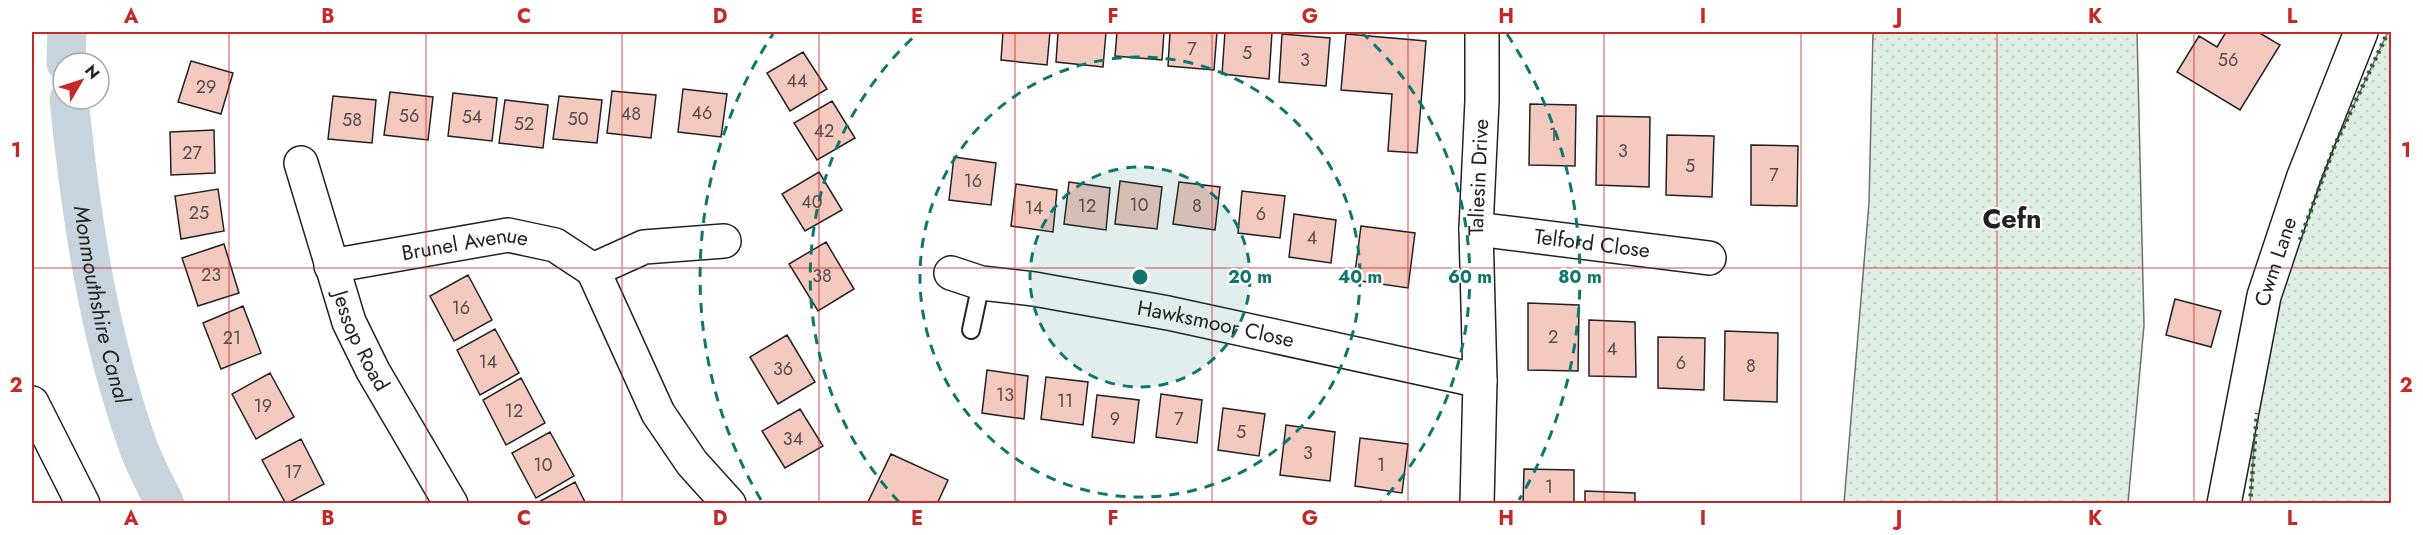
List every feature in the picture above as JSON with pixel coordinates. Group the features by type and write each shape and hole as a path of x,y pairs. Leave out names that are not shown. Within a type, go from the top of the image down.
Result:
{"street":[{"name":"Taliesin Drive","path":"1477,504 1480,381 1476,230 1482,101 1482,32"},
{"name":"Cwm Lane","path":"2224,504 2264,296 2304,176 2361,32"},
{"name":"Jessop Road","path":"301,163 348,322 373,371 450,504"},
{"name":"Telford Close","path":"1476,230 1708,258"},
{"name":"Brunel Avenue","path":"331,266 508,235 555,245 593,270"},
{"path":"724,241 644,247 593,270 658,413 692,463 729,504"},
{"name":"Hawksmoor Close","path":"966,278 1168,313 1480,381"},
{"path":"32,403 83,504"}],"lane":[{"path":"966,278 971,330"}],"green space":[{"path":"1873,32 2137,32 2144,325 2128,503 1844,503 1869,203"},
{"path":"2388,32 2391,32 2391,503 2250,504 2256,418 2276,304 2335,145"}],"building":[{"path":"1003,32 1050,32 1047,65 1001,60"},
{"path":"1058,32 1106,32 1103,67 1056,62"},
{"path":"1117,32 1164,32 1162,60 1115,56"},
{"path":"1170,32 1217,32 1214,70 1168,66"},
{"path":"1225,32 1272,32 1269,79 1222,74"},
{"path":"2226,32 2258,32 2280,45 2240,110 2177,72 2199,36 2217,47"},
{"path":"1282,34 1330,38 1326,86 1279,82"},
{"path":"1346,34 1426,41 1417,153 1388,151 1392,94 1341,90"},
{"path":"803,52 827,89 790,111 767,73"},
{"path":"191,61 233,73 221,114 178,102"},
{"path":"683,89 727,94 721,137 678,132"},
{"path":"612,91 656,95 651,138 607,133"},
{"path":"390,92 433,97 428,140 384,135"},
{"path":"453,93 497,98 492,141 448,136"},
{"path":"333,96 376,100 372,143 328,139"},
{"path":"559,96 602,100 597,143 553,139"},
{"path":"505,100 548,105 543,148 499,143"},
{"path":"832,101 855,138 817,160 794,123"},
{"path":"1530,104 1576,105 1575,166 1529,165"},
{"path":"1597,116 1650,117 1649,187 1596,185"},
{"path":"214,130 215,173 171,175 170,132"},
{"path":"1667,135 1714,136 1712,197 1666,195"},
{"path":"1751,145 1798,146 1797,206 1751,205"},
{"path":"954,157 996,163 991,205 949,200"},
{"path":"819,172 842,210 805,231 782,194"},
{"path":"1120,181 1162,187 1157,229 1115,224"},
{"path":"1069,182 1110,188 1106,230 1064,224"},
{"path":"1179,182 1220,187 1215,230 1173,224"},
{"path":"1016,184 1057,190 1053,232 1011,226"},
{"path":"218,189 224,231 181,239 175,196"},
{"path":"1242,191 1285,196 1280,238 1238,233"},
{"path":"1294,214 1336,220 1331,263 1289,257"},
{"path":"1361,226 1415,233 1408,288 1354,280"},
{"path":"826,242 854,289 818,311 789,264"},
{"path":"224,244 239,293 198,306 182,258"},
{"path":"468,275 492,320 454,341 430,296"},
{"path":"2175,299 2221,311 2211,347 2166,335"},
{"path":"1528,303 1579,305 1578,371 1528,370"},
{"path":"243,306 261,353 221,369 203,323"},
{"path":"1589,320 1635,322 1636,377 1589,376"},
{"path":"495,329 519,373 480,395 457,350"},
{"path":"1725,331 1778,333 1777,402 1724,400"},
{"path":"787,335 815,382 778,404 750,357"},
{"path":"1658,337 1705,338 1704,390 1658,388"},
{"path":"987,370 1028,376 1024,419 982,413"},
{"path":"270,373 294,417 256,439 232,394"},
{"path":"1046,377 1088,382 1083,425 1041,419"},
{"path":"521,378 545,423 506,445 483,400"},
{"path":"1161,394 1202,400 1197,443 1156,437"},
{"path":"1097,395 1139,400 1134,443 1092,437"},
{"path":"1223,408 1265,414 1259,456 1218,450"},
{"path":"800,409 823,446 785,468 762,431"},
{"path":"1286,425 1335,432 1330,481 1280,475"},
{"path":"550,432 574,476 536,498 512,453"},
{"path":"1360,438 1408,444 1402,493 1355,486"},
{"path":"301,439 324,484 286,504 262,460"},
{"path":"891,454 948,480 937,504 867,504"},
{"path":"1524,469 1574,470 1574,504 1523,504"},
{"path":"575,482 586,504 537,504 537,503"},
{"path":"1585,491 1635,493 1635,504 1585,504"}],"waterway":[{"name":"Monmouthshire Canal","path":"66,51 67,32"},
{"name":"Monmouthshire Canal","path":"70,111 79,187 93,275 112,361 138,446 165,504"}],"hedge":[{"path":"2300,240 2335,145 2388,32"},
{"path":"2250,504 2257,413"}],"district":[{"name":"Cefn","path":"2012,219"}]}
